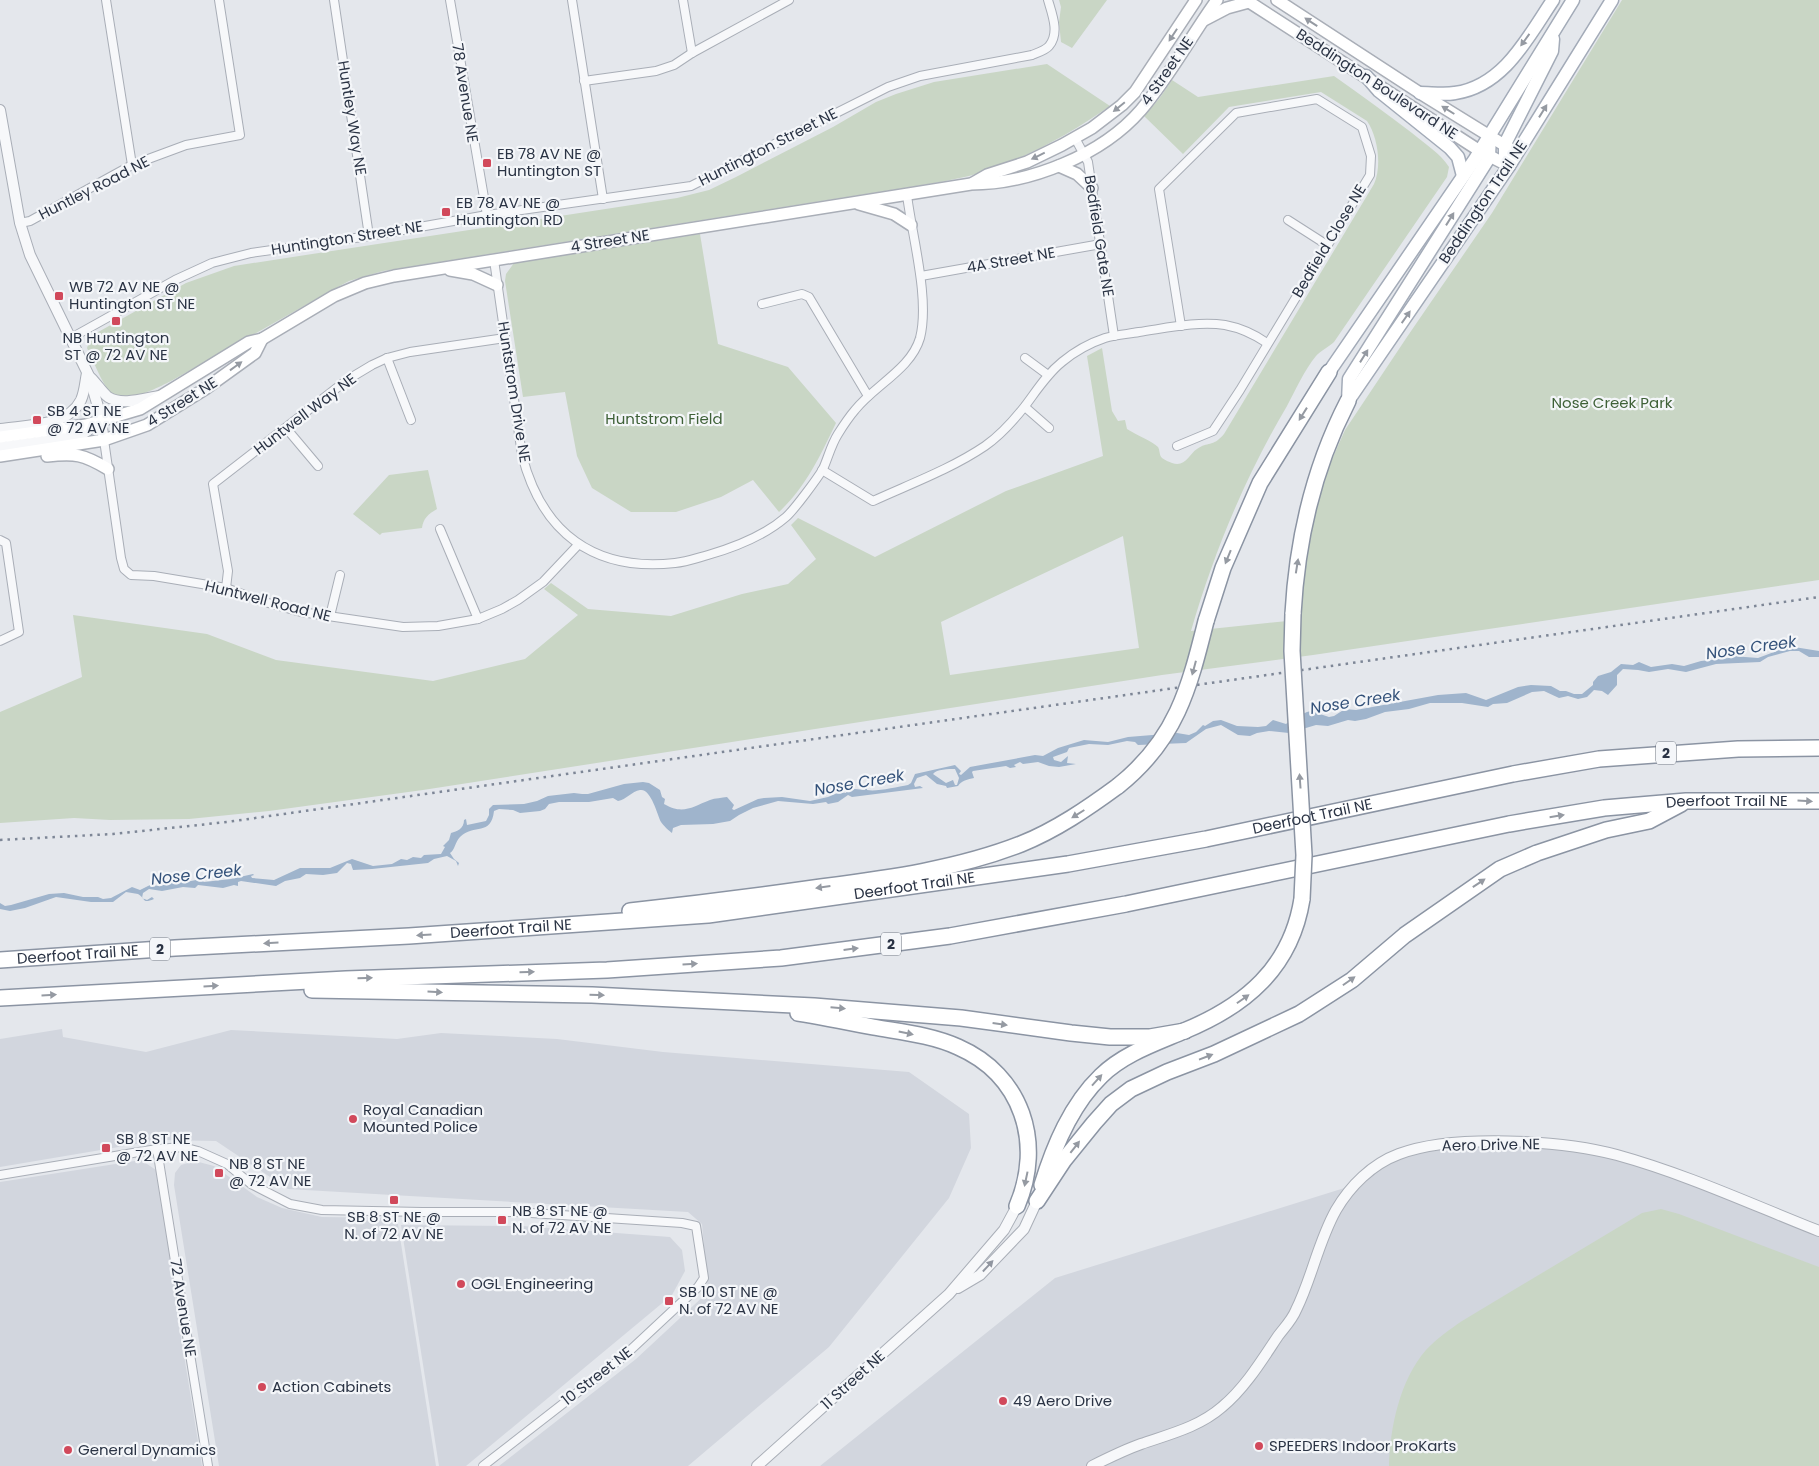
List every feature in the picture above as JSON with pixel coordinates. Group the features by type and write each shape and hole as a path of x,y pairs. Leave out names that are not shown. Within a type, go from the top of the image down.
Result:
{"highway":[{"path":"525,929 564,919 883,879 953,865 999,852 1037,836 1074,816 1118,786 1145,762 1172,725 1192,677 1206,621 1223,568 1260,484 1330,372"},
{"path":"1037,1201 1050,1160 1077,1103 1095,1082 1128,1056 1211,1020 1246,998 1273,969 1289,941 1297,921 1302,899 1304,855 1292,651 1296,573 1308,508 1316,480 1330,440 1348,401"},
{"name":"Deerfoot Trail NE","path":"0,960 175,948 525,929 708,915 1068,864 1206,839 1513,774 1599,760 1738,749 1819,748"},
{"path":"1037,1201 1064,1160 1094,1123 1111,1104 1131,1089 1166,1072 1214,1054 1299,1014 1352,980 1405,935 1500,869 1537,853 1606,830 1649,821 1686,801"},
{"name":"Deerfoot Trail NE","path":"0,998 264,983 607,970 781,958 950,936 1126,904 1508,824 1604,808 1686,801 1819,801"},
{"path":"264,983 309,990 592,995 814,1006 931,1016 1110,1037 1150,1037 1185,1031"},
{"path":"720,1000 802,1013 931,1039 959,1047 982,1061 998,1075 1012,1095 1021,1111 1027,1130 1029,1161 1027,1178 1017,1206"}],"main road":[{"name":"4 Street NE","path":"971,184 987,175 1028,162 1075,138 1122,105 1135,92 1196,0"},
{"name":"4 Street NE","path":"0,437 101,421 140,409 249,342 262,339 334,296 365,283 435,268 852,202 971,184 990,184 1016,179 1059,166 1103,142 1140,111 1158,89 1217,0"},
{"path":"1420,92 1454,94 1476,88 1494,77 1507,66 1553,0"},
{"name":"Beddington Trail NE","path":"1490,136 1573,0"},
{"name":"Beddington Trail NE","path":"1348,401 1509,166 1612,0"},
{"path":"1202,20 1227,8 1248,1"},
{"name":"Beddington Boulevard NE","path":"1248,1 1484,153 1509,166"},
{"name":"Beddington Boulevard NE","path":"1280,1 1517,153"},
{"path":"1509,166 1505,160 1505,144 1552,52 1553,34"},
{"path":"1366,76 1379,91 1450,148 1458,157 1463,176"},
{"path":"1348,401 1349,379 1484,153 1490,136"},
{"name":"Beddington Trail NE","path":"1330,372 1463,176 1484,153"},
{"path":"1059,166 1077,174 1092,188"},
{"path":"852,202 894,214 911,225"},
{"path":"435,268 472,274 497,285"},
{"name":"4 Street NE","path":"0,456 104,440 147,425 205,389 255,353 262,339"},
{"path":"0,461 72,454 89,458 108,469"}],"street":[{"path":"106,0 132,165"},
{"name":"Huntley Road NE","path":"20,223 30,221 132,165 186,145 240,135 219,0"},
{"name":"Huntley Way NE","path":"334,0 369,236"},
{"name":"78 Avenue NE","path":"450,0 487,215"},
{"path":"572,0 603,199"},
{"path":"683,0 692,53"},
{"path":"584,81 656,71 674,65 692,53 789,0"},
{"name":"Huntington Street NE","path":"71,338 176,280 212,263 251,253 369,236 487,215 691,186 888,87 920,76 1032,55 1049,47 1054,36 1054,22 1048,0"},
{"name":"Bedfield Close NE","path":"1177,446 1213,431 1240,390 1370,174 1371,156 1362,127 1317,99 1236,113 1159,189 1181,326"},
{"path":"0,110 1,127 20,223 30,255 88,374 101,421 104,440"},
{"name":"Bedfield Gate NE","path":"1075,138 1088,162 1114,336"},
{"name":"Huntstrom Drive NE","path":"494,260 522,455 528,477 538,498 553,520 578,545 597,554 624,562 648,565 677,563 720,552 756,537 788,515 822,470 837,435 856,409 912,357 920,337 923,308 921,276 906,195"},
{"path":"1288,220 1327,245"},
{"name":"4A Street NE","path":"921,276 1100,244"},
{"path":"762,304 802,294 809,296 868,396"},
{"path":"822,470 873,501 949,466 986,446 1025,407 1048,375 1062,362 1082,349 1114,336 1204,324 1224,325 1253,334 1267,343"},
{"name":"Huntwell Way NE","path":"226,588 228,572 214,484 347,380 372,365 387,358 410,352 505,338"},
{"path":"387,358 411,420"},
{"path":"1025,358 1048,375"},
{"path":"88,374 107,396 113,400 134,400 161,396"},
{"path":"0,429 62,418 76,407 81,399 88,374"},
{"path":"1025,407 1049,428"},
{"path":"0,447 80,436 101,421"},
{"path":"286,428 318,466"},
{"name":"Huntwell Road NE","path":"104,440 121,558 124,569 131,575 154,576 226,588 301,612 403,627 438,626 478,619 518,600 543,582 578,545"},
{"path":"440,529 478,619"},
{"path":"0,540 6,543 19,632 0,641"},
{"path":"330,616 340,575"},
{"name":"Aero Drive NE","path":"1092,1466 1116,1454 1191,1426 1223,1406 1241,1387 1296,1312 1326,1232 1337,1209 1348,1193 1354,1185 1374,1168 1398,1155 1428,1147 1467,1143 1504,1142 1588,1148 1618,1155 1663,1170 1819,1231"},
{"name":"10 Street NE","path":"157,1149 183,1147 198,1151 227,1164 251,1184 290,1204 322,1210 516,1212 682,1222 696,1226 704,1278 698,1287 623,1357 484,1466"},
{"path":"0,1175 157,1149"},
{"name":"72 Avenue NE","path":"157,1149 208,1466"},
{"name":"11 Street NE","path":"949,1294 980,1275 1024,1229 1037,1201"},
{"name":"11 Street NE","path":"757,1466 949,1294 1004,1230 1017,1206"}],"shaded area":[{"path":"62,1029 63,1037 146,1052 231,1030 397,1039 441,1033 557,1039 663,1052 909,1072 969,1114 971,1148 949,1198 829,1347 688,1466 499,1466 636,1359 708,1292 702,1224 688,1212 288,1189 216,1141 160,1140 0,1167 0,1039"},
{"path":"1503,1142 1587,1148 1759,1207 1819,1235 1819,1466 820,1466 1055,1278 1354,1185 1374,1168 1428,1147"},
{"path":"141,1160 159,1172 177,1312 202,1466 0,1466 0,1182"},
{"path":"195,1161 214,1166 257,1197 282,1208 322,1217 397,1218 436,1466 219,1466 174,1185 175,1173 181,1165"},
{"path":"401,1225 522,1226 670,1237 682,1250 685,1271 672,1295 466,1466 439,1466"}],"green space":[{"path":"1059,0 1107,0 1072,48 1061,42 1059,22 1061,7"},
{"name":"Nose Creek Park","path":"1622,0 1819,0 1819,580 1313,655 1162,675 423,790 269,811 189,819 110,820 74,818 0,823 0,712 82,677 73,615 207,634 276,660 433,681 525,659 578,615 544,589 551,583 588,609 671,616 742,594 788,584 816,559 791,525 798,518 875,557 1006,491 1103,456 1087,356 1102,348 1112,411 1118,421 1125,420 1127,429 1156,445 1163,459 1176,464 1184,462 1197,449 1213,443 1224,434 1374,184 1378,169 1378,152 1374,135 1367,121 1321,92 1229,107 1183,154 1144,116 1172,80 1198,97 1334,76 1427,145 1449,167 1447,177 1334,342 1316,356 1300,380 1244,488 1220,544 1191,631 1297,620 1310,529 1325,475 1345,430 1492,213","holes":["1123,536 1139,648 950,675 941,622"]},
{"path":"1047,64 1110,106 1060,137 1024,156 969,176 383,271 349,281 171,381 131,397 122,397 109,391 87,348 91,336 186,283 234,266 677,198 709,190 833,127 876,102 896,94 934,82"},
{"name":"Huntstrom Field","path":"700,234 718,344 788,367 836,423 805,482 779,512 753,480 721,497 676,512 631,512 592,488 577,456 565,392 523,397 505,281 506,274 514,263"},
{"path":"428,470 437,509 426,517 422,528 382,533 380,535 353,514 389,475"},
{"path":"1661,1209 1679,1214 1819,1267 1819,1466 1389,1466 1394,1420 1403,1390 1409,1375 1430,1346 1462,1321 1642,1213"}],"water":[{"path":"1794,647 1819,651 1819,657 1809,657 1799,651 1790,651 1768,657 1760,662 1716,664 1686,672 1668,669 1649,672 1623,669 1617,675 1617,685 1608,695 1602,691 1594,690 1587,697 1578,699 1568,696 1559,698 1544,691 1532,692 1507,703 1493,704 1488,707 1462,703 1430,703 1409,709 1385,712 1366,719 1348,720 1328,726 1316,725 1289,733 1269,731 1250,736 1238,735 1221,725 1206,729 1186,743 1138,745 1135,742 1127,741 1108,745 1089,744 1069,748 1067,752 1053,757 1054,760 1061,762 1068,756 1067,763 1076,764 1059,767 1038,762 1023,764 1020,762 1014,765 1016,767 1010,768 1006,766 973,771 974,778 958,786 947,788 937,784 926,775 917,778 914,784 915,787 920,786 923,788 852,797 848,795 838,802 828,804 826,802 813,804 778,801 753,808 730,821 713,824 681,825 673,828 672,833 661,822 653,802 644,790 637,791 618,801 613,798 589,802 559,802 549,804 540,811 520,813 513,810 499,809 494,811 492,819 486,827 465,833 458,839 450,853 459,863 458,866 456,861 447,856 434,859 428,863 372,869 353,870 351,864 347,863 337,873 323,875 306,874 276,886 241,881 238,882 238,886 234,885 223,888 198,885 195,888 183,887 162,891 149,889 143,893 142,898 138,894 126,892 113,902 91,902 56,897 25,908 10,911 0,909 0,903 5,906 11,905 49,894 64,893 103,899 111,898 132,887 140,890 150,885 160,886 177,881 186,882 201,879 204,882 253,874 252,878 274,880 300,868 330,868 352,859 373,866 392,864 401,859 407,860 413,857 421,858 424,855 441,854 445,847 443,846 449,840 451,833 461,828 464,820 466,819 467,825 486,821 489,809 493,805 524,804 548,796 574,793 588,794 624,784 649,783 660,790 662,797 665,799 664,804 677,809 687,809 712,799 727,797 734,805 732,809 734,810 764,798 782,797 810,801 840,792 846,793 855,789 865,790 868,780 867,790 881,790 908,785 915,774 955,765 961,771 959,774 961,775 970,767 1035,755 1043,756 1058,748 1084,740 1108,742 1128,737 1177,733 1189,735 1196,732 1203,725 1205,726 1213,721 1221,720 1237,726 1258,727 1266,726 1273,720 1286,724 1292,719 1311,711 1329,717 1345,709 1356,710 1438,695 1466,693 1486,700 1518,687 1531,685 1551,686 1560,691 1582,694 1593,685 1598,676 1611,672 1621,664 1633,665 1639,662 1651,667 1672,664 1684,666 1732,656 1758,658 1782,649","holes":["955,769 959,778 957,785 955,785 953,780 946,783 933,774 940,770"]},
{"path":"152,897 154,899 146,901 143,898 147,900"}],"railway":[{"path":"0,840 113,834 227,822 1819,597"}],"place":[{"name":"EB 78 AV NE @ Huntington ST","path":"487,163"},
{"name":"EB 78 AV NE @ Huntington RD","path":"446,212"},
{"name":"WB 72 AV NE @ Huntington ST NE","path":"59,296"},
{"name":"NB Huntington ST @ 72 AV NE","path":"116,321"},
{"name":"SB 4 ST NE @ 72 AV NE","path":"37,420"},
{"name":"Royal Canadian Mounted Police","path":"353,1119"},
{"name":"SB 8 ST NE @ 72 AV NE","path":"106,1148"},
{"name":"NB 8 ST NE @ 72 AV NE","path":"219,1173"},
{"name":"SB 8 ST NE @ N. of 72 AV NE","path":"394,1200"},
{"name":"NB 8 ST NE @ N. of 72 AV NE","path":"502,1220"},
{"name":"OGL Engineering","path":"461,1284"},
{"name":"SB 10 ST NE @ N. of 72 AV NE","path":"669,1301"},
{"name":"Action Cabinets","path":"262,1387"},
{"name":"49 Aero Drive","path":"1003,1401"},
{"name":"SPEEDERS Indoor ProKarts","path":"1259,1446"},
{"name":"General Dynamics","path":"68,1450"}],"water label":[{"name":"Nose Creek","path":"1751,647"},
{"name":"Nose Creek","path":"1355,701"},
{"name":"Nose Creek","path":"859,782"},
{"name":"Nose Creek","path":"196,874"}]}
